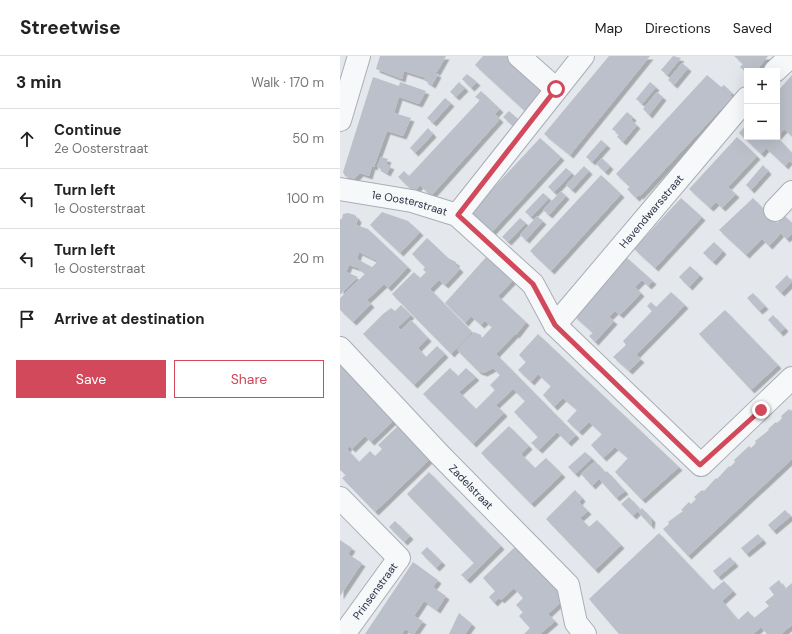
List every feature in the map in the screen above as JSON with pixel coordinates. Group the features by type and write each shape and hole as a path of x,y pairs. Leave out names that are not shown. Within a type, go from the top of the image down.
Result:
{"street":[{"path":"519,56 556,89"},
{"path":"458,215 583,56"},
{"path":"778,68 791,56"},
{"path":"340,120 351,64"},
{"name":"Havendwarsstraat","path":"555,325 744,102"},
{"name":"1e Oosterstraat","path":"340,189 412,201 458,215 533,284 555,325 700,465 792,378"},
{"path":"775,210 792,192"},
{"name":"Zadelstraat","path":"340,348 440,455 568,585 576,623 585,634"},
{"name":"Prinsenstraat","path":"340,498 399,558 344,634"}],"building":[{"path":"380,56 446,56 437,72 430,70 438,74 432,85 424,80 426,78 404,71 402,79 376,69"},
{"path":"483,56 507,56 545,91 526,112 475,65"},
{"path":"609,56 650,56 570,155 544,134"},
{"path":"673,56 681,58 667,75 661,70"},
{"path":"734,56 768,56 758,68 744,68 744,70 740,67 743,64"},
{"path":"682,63 688,68 674,85 668,80"},
{"path":"467,74 477,82 471,88 462,79"},
{"path":"707,75 721,87 724,85 732,93 730,96 732,97 640,196 639,195 636,198 627,189 630,187 616,174"},
{"path":"792,75 792,136 784,129 780,134 780,89"},
{"path":"373,77 399,86 400,82 426,91 419,104 399,97 394,113 411,118 403,136 387,131 374,167 372,166 369,176 360,173 354,179 345,176 343,172"},
{"path":"459,82 465,88 456,97 450,92"},
{"path":"650,82 656,87 642,104 636,99"},
{"path":"481,91 500,109 495,114 500,119 431,196 420,185 414,192 398,177 404,171 409,176 480,100 475,97"},
{"path":"657,92 663,97 649,115 643,109"},
{"path":"445,98 451,103 433,123 427,118"},
{"path":"509,111 519,120 513,126 503,117"},
{"path":"627,112 633,117 631,120 637,125 623,142 617,137 619,134 612,129"},
{"path":"744,127 744,138 739,133"},
{"path":"428,128 433,134 415,153 410,148"},
{"path":"737,137 757,156 728,187 736,194 722,208 716,202 710,208 689,189"},
{"path":"540,138 561,157 491,233 470,213"},
{"path":"601,140 607,145 592,162 586,157"},
{"path":"746,140 780,140 792,153 792,163 789,161 785,166 766,148 761,154"},
{"path":"381,157 388,159 386,164 391,166 387,173 377,167"},
{"path":"602,158 610,166 605,172 596,164"},
{"path":"763,165 768,171 751,190 746,185"},
{"path":"584,166 589,171 572,190 566,185"},
{"path":"566,168 572,173 554,192 548,187"},
{"path":"601,175 621,194 551,271 530,251"},
{"path":"561,191 566,196 549,215 543,210"},
{"path":"543,193 549,198 531,217 525,212"},
{"path":"681,198 702,217 655,268 634,249"},
{"path":"753,198 777,223 785,216 792,223 792,234 786,239 781,233 769,246 762,239 746,255 719,230"},
{"path":"382,212 408,221 420,232 400,253 370,225"},
{"path":"348,213 355,215 358,219 356,225 368,229 408,267 388,288 384,284 367,300 371,304 353,322 340,310 340,298 365,274 358,268 349,265 346,272 358,277 340,295 340,219 342,219 343,214","holes":["359,252 378,261 372,267 357,259"]},
{"path":"537,216 543,221 526,240 520,235"},
{"path":"520,218 526,223 508,242 502,237"},
{"path":"427,238 448,258 456,262 456,265 460,269 445,285 439,280 430,289 472,332 451,354 392,294 414,272 420,278 426,272 423,270 425,267 412,254"},
{"path":"714,242 723,251 713,262 703,253"},
{"path":"488,255 514,279 498,296 526,322 516,335 515,334 496,354 576,435 568,443 557,432 539,450 531,443 538,437 514,412 525,401 513,389 496,405 504,413 473,444 423,394 450,368 458,376 466,368 476,377 459,392 476,409 495,390 490,385 500,375 493,368 484,373 478,371 457,350 474,332 481,335 481,339 492,327 485,321 481,325 471,316 465,323 445,303"},
{"path":"626,257 653,281 648,286 642,280 635,287 641,293 620,315 615,311 609,317 614,321 595,342 589,336 593,333 573,315"},
{"path":"690,266 700,275 689,287 679,277"},
{"path":"787,275 792,282 781,293 775,287"},
{"path":"671,292 685,305 636,355 641,359 629,371 613,357 626,345 623,341 652,311 647,306 651,302 656,307"},
{"path":"753,293 765,306 759,311 747,298"},
{"path":"401,305 411,315 398,327 401,330 411,320 428,338 418,348 426,357 437,346 445,354 414,385 363,334 383,314 391,308 395,311"},
{"path":"725,310 778,365 751,390 699,334"},
{"path":"773,315 785,328 780,333 768,320"},
{"path":"538,334 679,467 642,500 615,472 628,458 615,447 603,458 591,445 602,434 589,422 579,432 567,421 577,410 563,398 554,407 543,395 551,386 538,374 531,382 518,370 526,362 519,355"},
{"path":"340,363 395,419 371,442 365,436 352,449 349,446 347,449 359,462 370,451 375,456 382,449 378,445 400,424 432,457 375,512 342,478 346,475 340,470"},
{"path":"789,409 791,411 792,409 792,459 688,556 663,529 669,524 668,522 683,511 681,510 689,502 691,504 696,499 694,497 702,490 704,491 729,466 730,467 735,462 734,460 749,446 751,448 756,443 755,441 769,430 768,429 776,422 777,423 782,418 781,416"},
{"path":"509,426 529,446 521,454 535,468 546,458 562,474 531,504 481,453"},
{"path":"585,452 592,458 575,474 568,467"},
{"path":"595,461 606,473 607,471 625,491 616,498 599,479 592,486 581,474"},
{"path":"429,472 501,546 467,580 461,575 474,563 407,494"},
{"path":"575,490 582,498 579,502 588,511 580,518 589,527 597,520 621,545 595,570 546,519"},
{"path":"629,497 640,509 633,516 621,504"},
{"path":"642,508 652,519 651,526 638,512"},
{"path":"785,510 791,516 773,531 768,525"},
{"path":"395,521 410,536 404,542 389,527"},
{"path":"659,533 713,590 724,581 733,591 722,601 738,620 748,611 754,618 769,606 765,602 774,595 769,588 779,580 785,589 792,583 792,625 781,634 767,634 761,627 753,634 619,634 589,599"},
{"path":"758,534 763,540 746,554 741,548"},
{"path":"340,540 352,548 348,554 362,563 340,596"},
{"path":"516,546 565,598 548,614 555,621 540,634 524,634 530,628 519,616 523,612 516,605 523,598 514,588 501,600 499,598 494,603 489,597 495,591 483,578"},
{"path":"427,547 442,562 436,568 421,553"},
{"path":"730,557 735,563 718,577 713,571"},
{"path":"413,562 438,580 433,587 446,596 437,610 424,601 414,616 423,621 414,634 405,629 402,634 365,634"},
{"path":"459,613 472,624 465,634 449,634"}],"route":[{"path":"556,89 458,215 533,284 555,325 700,465 761,410"}]}
